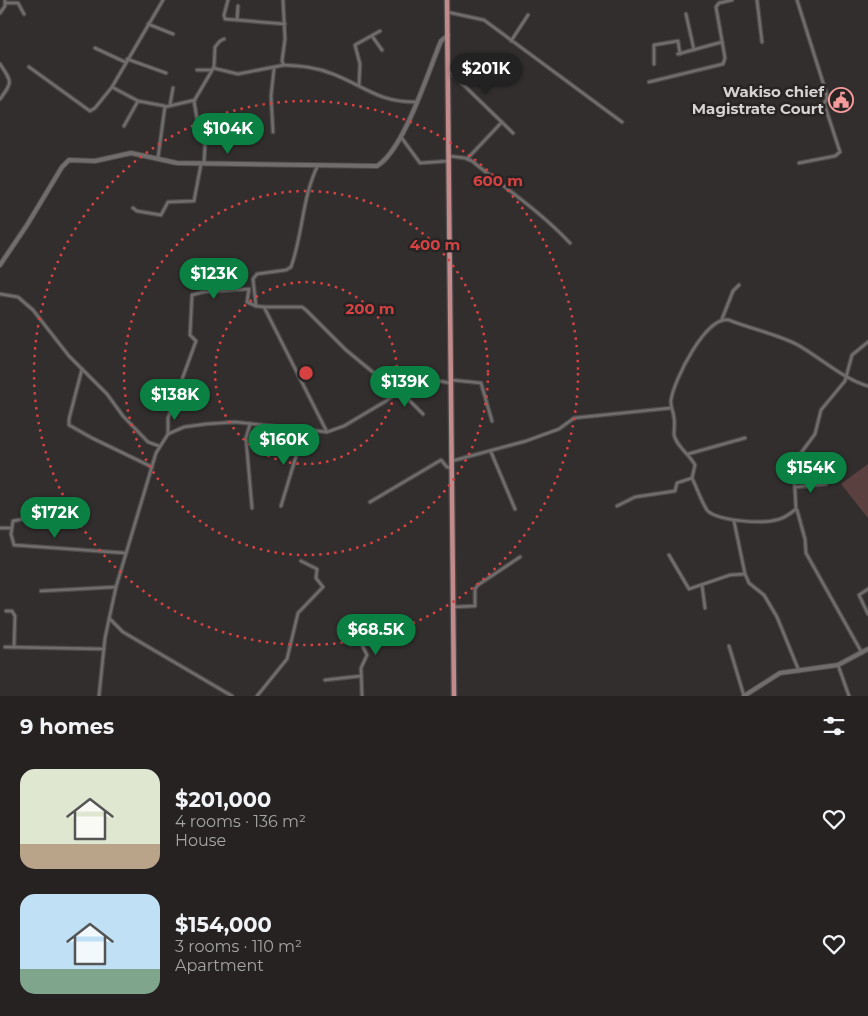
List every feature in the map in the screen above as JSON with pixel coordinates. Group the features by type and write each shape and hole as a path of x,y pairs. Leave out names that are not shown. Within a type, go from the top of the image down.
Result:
{"main road":[{"path":"447,0 454,696"}],"street":[{"path":"29,67 90,111 95,108 112,87 126,60 163,0"},
{"path":"228,0 224,17 285,24"},
{"path":"283,0 285,24 282,61 284,65"},
{"path":"649,82 723,64 722,42 716,7 719,3 732,0"},
{"path":"757,0 762,42"},
{"path":"797,0 827,100"},
{"path":"0,13 6,2 18,3 24,14"},
{"path":"237,20 238,6"},
{"path":"447,12 484,20 622,122"},
{"path":"686,14 694,50"},
{"path":"511,41 528,15"},
{"path":"148,24 173,34"},
{"path":"359,86 360,64 355,45 380,31"},
{"path":"0,265 67,161 103,160 131,153 177,163 377,166 391,155 401,137 441,41 448,35"},
{"path":"372,36 382,50"},
{"path":"133,208 137,211 161,216 168,202 194,201 202,164 204,141 197,119 195,100 212,69 215,47 218,42 224,39"},
{"path":"654,64 654,46 678,41 679,54 722,42"},
{"path":"95,48 166,73"},
{"path":"0,64 10,81 10,86 0,99"},
{"path":"198,70 212,69 238,74 274,69 284,65 301,65 315,68 394,102 416,102"},
{"path":"273,132 271,96 274,69"},
{"path":"447,69 513,133"},
{"path":"112,87 138,100 165,107 195,100"},
{"path":"170,105 173,88"},
{"path":"799,163 835,156 840,152 824,103 827,100 844,94"},
{"path":"124,126 138,100"},
{"path":"158,158 165,107"},
{"path":"467,159 502,122"},
{"path":"401,137 420,163 449,161"},
{"path":"204,141 221,139"},
{"path":"449,156 467,159 542,216 570,243"},
{"path":"256,306 253,277 291,267 309,184 318,165"},
{"path":"739,285 733,291 722,319 709,328 685,363 672,394 671,408 675,419 675,437 696,466 692,478 710,512 734,520 777,520 796,509"},
{"path":"168,434 168,418 196,341 190,335 192,295 203,292 249,289 247,302 256,306 302,307 346,350 398,391 423,414"},
{"path":"0,294 18,297 34,310 82,368 148,442 159,446"},
{"path":"264,307 327,432"},
{"path":"722,319 792,343 868,386"},
{"path":"862,653 806,553 805,539 796,509 794,472 798,457 815,434 822,410 845,381 852,356 868,342"},
{"path":"82,368 68,420 69,424 92,438 152,467"},
{"path":"99,696 104,649 116,587 159,446 168,434 184,427 236,422 327,432 344,426 386,401 408,382 418,379 481,383 492,421"},
{"path":"451,461 491,452 560,429 574,418 671,408"},
{"path":"250,424 246,438 252,508"},
{"path":"281,506 304,430"},
{"path":"688,454 745,438"},
{"path":"491,452 516,509"},
{"path":"370,502 441,460 447,467 452,468"},
{"path":"617,506 635,497 675,491 677,483 692,478"},
{"path":"795,487 826,484"},
{"path":"48,519 20,519 14,521 11,528 14,545 125,553"},
{"path":"734,520 745,574 749,583 764,595 777,617 799,671"},
{"path":"0,528 11,528"},
{"path":"669,555 688,588 730,575 745,574"},
{"path":"453,607 475,606 475,589 478,585 520,557"},
{"path":"257,696 287,659 300,610 323,587 316,578 317,569 301,561"},
{"path":"702,585 705,608"},
{"path":"41,591 116,587"},
{"path":"868,589 860,595 868,614"},
{"path":"6,611 12,611 15,616 14,647"},
{"path":"109,618 123,632 232,696"},
{"path":"350,644 358,643 363,645 367,657 362,663 362,696"},
{"path":"729,646 744,696 780,673 838,665 868,649"},
{"path":"5,647 104,649"},
{"path":"838,665 849,696"},
{"path":"326,680 362,676"}],"shaded area":[{"path":"868,464 868,518 841,484"}],"place":[{"name":"Wakiso chief Magistrate Court","path":"841,100"}]}
